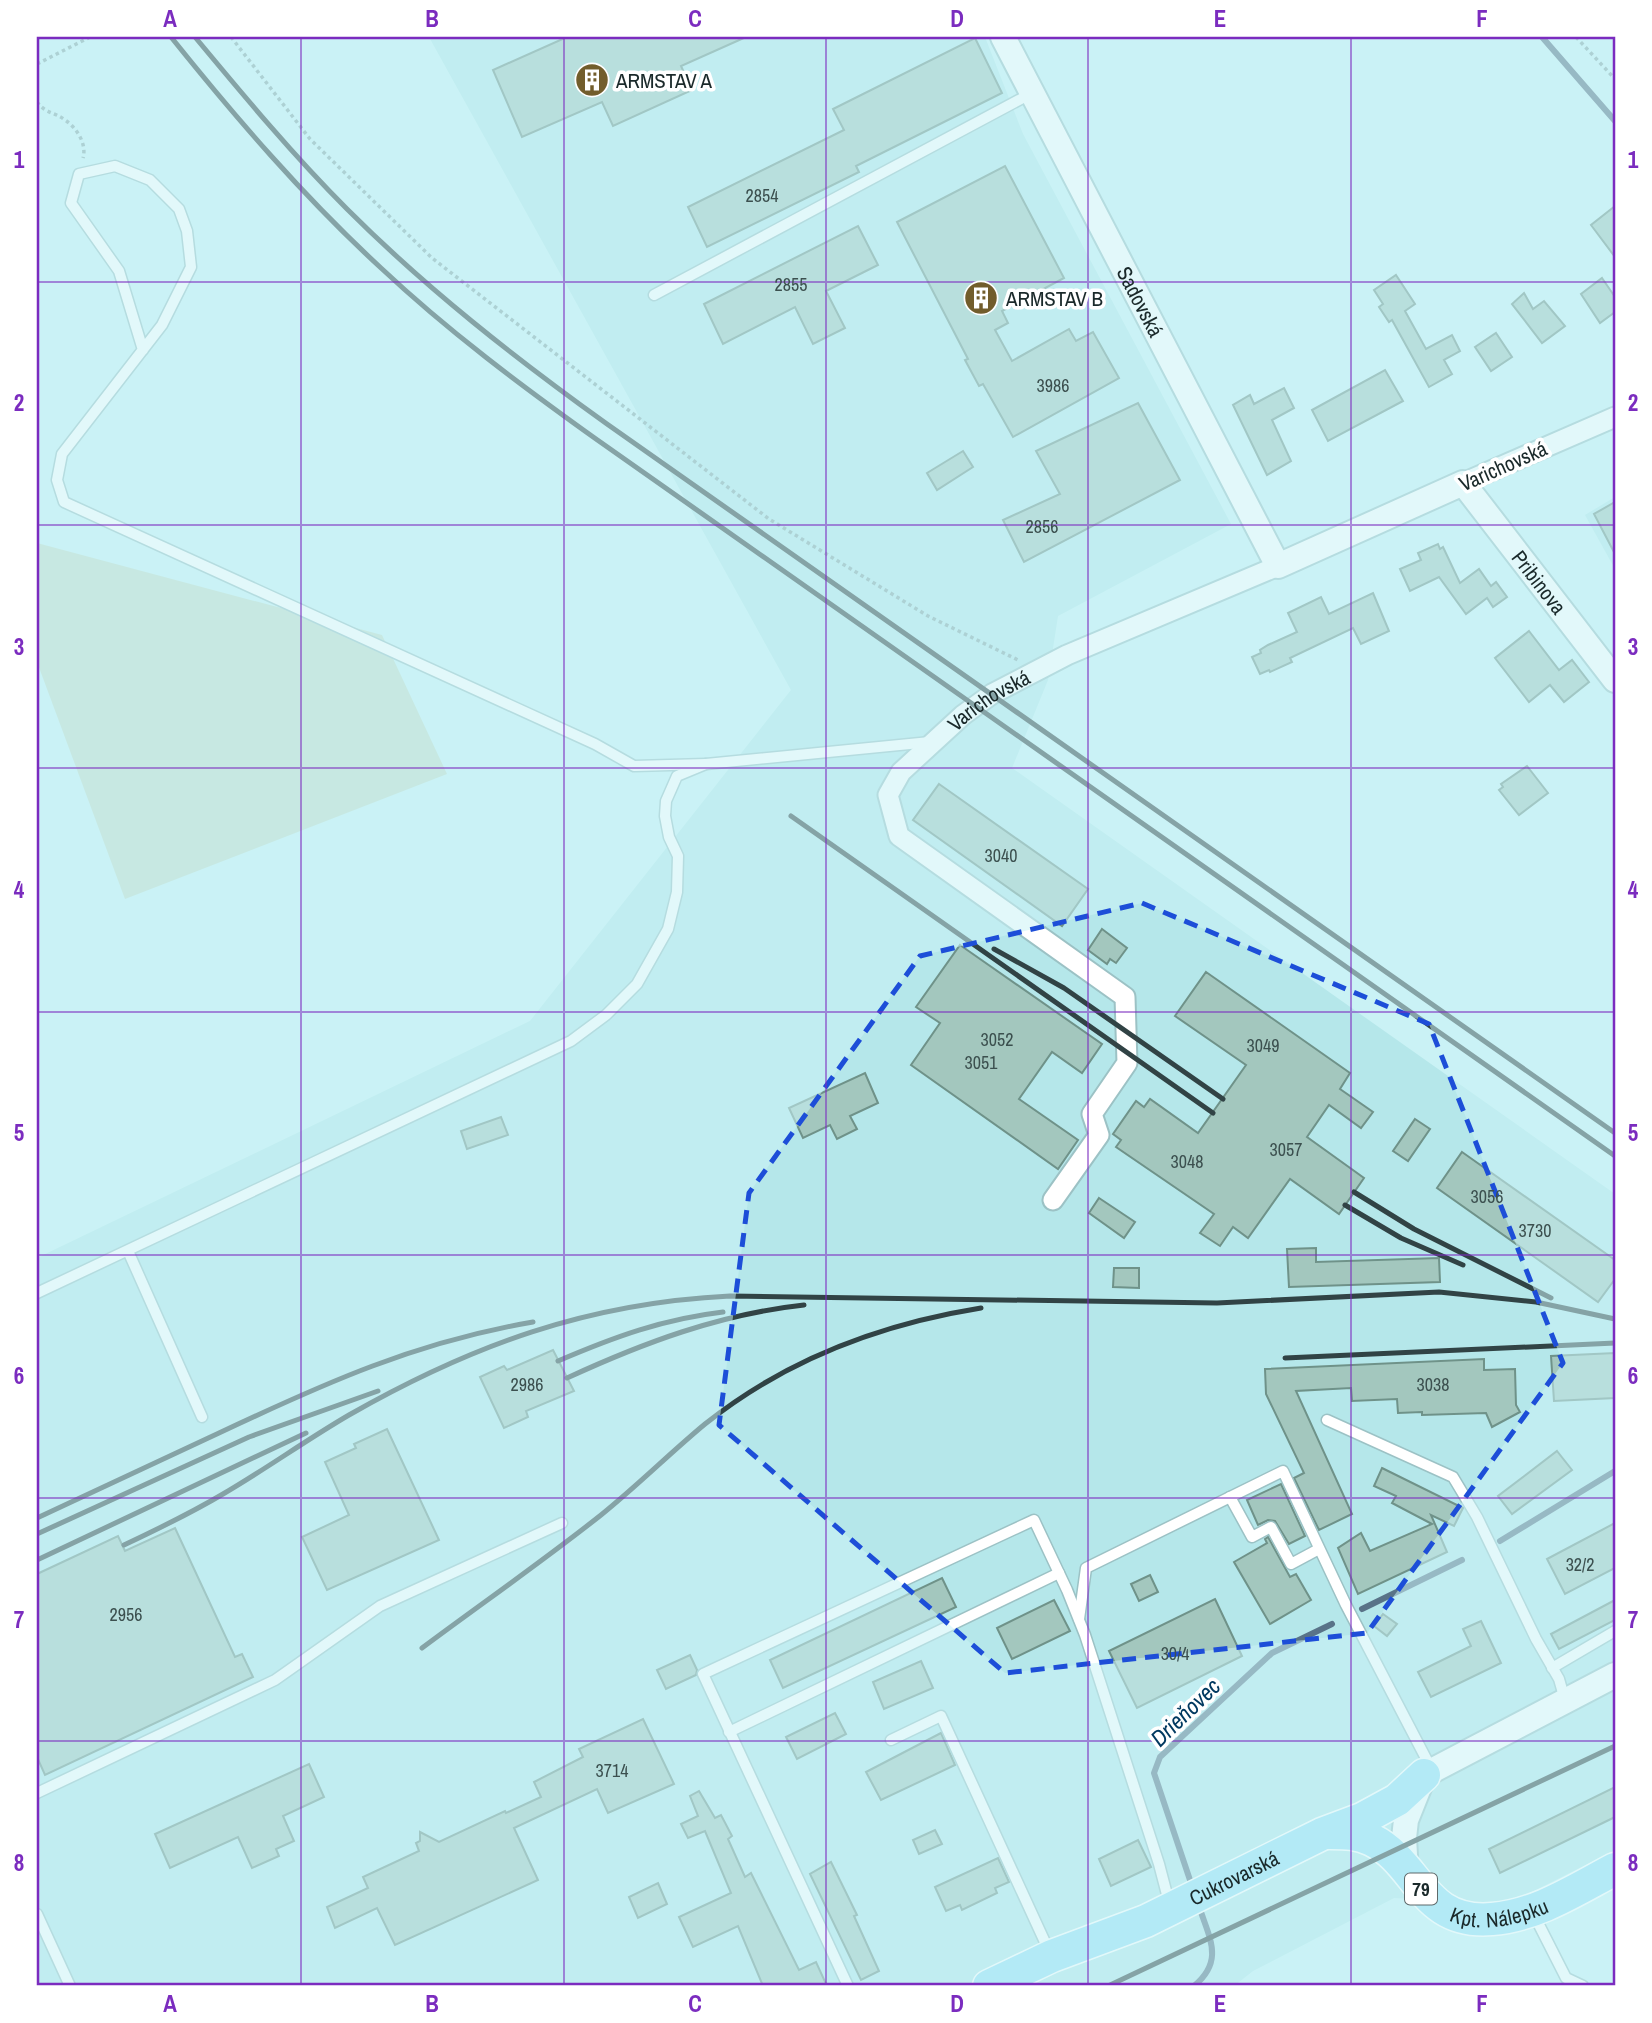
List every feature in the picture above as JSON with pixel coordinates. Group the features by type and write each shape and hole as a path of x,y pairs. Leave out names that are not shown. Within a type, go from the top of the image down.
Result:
{"main road":[{"name":"Cukrovarská","path":"1036,1986 1176,1907 1397,1800 1428,1773"},
{"name":"Kpt. Nálepku","path":"1322,1834 1351,1833 1370,1838 1390,1853 1425,1894 1455,1914 1468,1918 1490,1919 1531,1910 1615,1869"},
{"name":"Cukrovarská","path":"989,1986 1052,1956 1176,1907"}],"street":[{"name":"Sadovská","path":"1003,37 1278,565"},
{"name":"Varichovská","path":"1053,1200 1099,1135 1091,1114 1127,1063 1125,997 899,836 888,795 901,772 963,715 992,694 1067,655 1615,417"},
{"name":"Pribinova","path":"1463,483 1615,680"},
{"path":"1406,1872 1406,1820 1428,1773 1615,1675"}],"lane":[{"path":"654,295 1032,93"},
{"path":"143,350 119,271 71,203 79,174 115,166 150,180 179,209 187,231 191,267 162,325 143,350 62,454 58,480 65,502 595,744 634,766 706,764 934,741"},
{"path":"37,1293 571,1041 606,1015 637,984 668,929 677,892 678,856 667,827 666,801 677,776 706,764"},
{"path":"128,1251 202,1417"},
{"path":"1327,1420 1453,1477 1477,1517 1559,1679 1566,1701"},
{"path":"1079,1620 1086,1568 1283,1471 1428,1773"},
{"path":"1230,1497 1252,1536 1271,1527 1291,1564 1319,1549"},
{"path":"848,1986 703,1674 1034,1520 1079,1620 1159,1864 1176,1907"},
{"path":"37,1793 275,1680 380,1606 562,1523"},
{"path":"729,1732 1059,1573"},
{"path":"1552,1668 1615,1631"},
{"path":"891,1740 941,1716 1052,1956"},
{"path":"1531,1910 1566,1978 1583,1986"},
{"path":"37,1914 70,1986"}],"path":[{"path":"37,64 90,37"},
{"path":"231,37 310,139 432,258 769,519 928,616 1039,670"},
{"path":"1577,37 1615,79"},
{"path":"37,102 43,110 64,119 77,133 85,150 79,174"}],"highlighted area":[{"path":"1142,903 1429,1024 1563,1363 1367,1633 1005,1673 719,1425 749,1193 920,956"}],"shaded area":[{"path":"429,37 985,37 1023,134 1231,524 1058,616 1048,680 1012,768 1615,1194 1615,1850 1508,1904 1394,1898 1253,1971 1234,1986 37,1986 37,1258 530,1021 791,690"},
{"path":"1615,497 1615,569 1585,515"}],"green space":[{"path":"37,543 382,635 447,774 125,899 37,662"}],"building":[{"name":"ARMSTAV A","path":"567,37 746,37 681,66 692,90 613,126 602,102 522,137 493,70"},
{"path":"975,38 1002,93 856,166 859,172 707,247 688,207 844,130 833,109"},
{"path":"1005,166 1064,278 1002,311 1008,323 995,330 1012,361 1069,329 1076,341 1093,332 1119,378 1013,437 983,384 979,386 965,360 968,359 897,222"},
{"path":"1615,206 1615,257 1591,225"},
{"path":"858,226 878,265 826,291 845,328 813,344 795,307 723,344 704,304"},
{"path":"1396,275 1415,304 1405,311 1426,349 1452,335 1460,351 1444,360 1452,374 1429,387 1392,320 1389,322 1379,307 1383,304 1374,290"},
{"path":"1602,278 1615,297 1615,312 1600,323 1581,294"},
{"path":"1524,293 1533,309 1544,301 1565,326 1542,343 1512,304"},
{"path":"1496,333 1512,357 1491,371 1475,347"},
{"path":"1385,370 1403,401 1328,441 1312,410"},
{"path":"1284,388 1294,408 1272,420 1291,461 1267,475 1233,405 1250,395 1254,404"},
{"path":"1138,403 1180,480 1024,562 1003,520 1060,494 1036,451"},
{"path":"963,451 973,467 937,490 927,473"},
{"path":"1615,502 1615,554 1594,514"},
{"path":"1438,544 1440,549 1443,547 1460,583 1479,569 1491,586 1496,582 1507,597 1493,607 1487,598 1466,614 1439,577 1410,591 1400,569 1421,560 1418,553"},
{"path":"1373,593 1389,631 1361,644 1353,628 1290,658 1292,662 1260,674 1252,657 1261,653 1260,650 1268,645 1297,632 1288,613 1321,597 1329,614"},
{"path":"1529,631 1559,670 1572,660 1589,682 1564,702 1550,685 1529,702 1495,658"},
{"path":"1527,766 1548,793 1519,815 1499,790 1503,787 1501,784"},
{"path":"939,784 1088,889 1062,926 913,820"},
{"path":"1102,929 1127,948 1116,963 1110,959 1107,964 1088,950"},
{"path":"960,945 1102,1044 1082,1073 1052,1052 1019,1099 1078,1140 1058,1169 911,1065 940,1023 916,1007"},
{"path":"1206,972 1350,1073 1340,1089 1373,1112 1361,1128 1329,1105 1307,1137 1364,1178 1339,1214 1290,1179 1248,1238 1233,1227 1220,1246 1200,1233 1214,1214 1116,1147 1121,1140 1113,1134 1136,1101 1144,1107 1150,1099 1198,1133 1246,1065 1175,1016"},
{"path":"865,1073 878,1103 850,1116 857,1129 837,1139 830,1125 803,1138 789,1108"},
{"path":"501,1117 508,1135 467,1149 461,1131"},
{"path":"1415,1119 1430,1129 1408,1161 1393,1151"},
{"path":"1462,1152 1615,1260 1615,1279 1598,1302 1437,1188"},
{"path":"1099,1198 1135,1222 1124,1238 1089,1213"},
{"path":"1316,1248 1316,1262 1439,1258 1440,1282 1289,1287 1287,1249"},
{"path":"1114,1268 1139,1268 1139,1288 1113,1287"},
{"path":"553,1350 574,1391 526,1411 528,1417 504,1428 480,1377 504,1366 507,1370"},
{"path":"1615,1353 1615,1398 1554,1401 1551,1356"},
{"path":"1484,1359 1484,1370 1515,1369 1516,1405 1520,1412 1492,1427 1486,1413 1398,1413 1397,1399 1352,1401 1351,1388 1296,1391 1352,1514 1319,1530 1294,1478 1304,1473 1266,1394 1265,1369"},
{"path":"387,1429 439,1540 327,1590 302,1537 349,1515 325,1462 356,1448 354,1444"},
{"path":"1557,1451 1572,1470 1512,1514 1498,1496"},
{"path":"1382,1468 1463,1508 1454,1526 1431,1515 1447,1552 1358,1594 1338,1548 1361,1533 1370,1551 1432,1524 1392,1503 1396,1496 1374,1486"},
{"path":"1281,1484 1305,1536 1289,1544 1275,1521 1268,1520 1258,1525 1247,1500"},
{"path":"1615,1523 1615,1568 1565,1594 1547,1559"},
{"path":"175,1528 235,1657 242,1654 253,1677 45,1775 37,1757 37,1574 118,1536 125,1551"},
{"path":"1268,1537 1290,1577 1296,1574 1311,1600 1270,1624 1234,1562 1267,1543 1265,1539"},
{"path":"1150,1575 1158,1592 1139,1601 1131,1584"},
{"path":"942,1578 956,1607 783,1688 770,1660"},
{"path":"1215,1599 1242,1656 1137,1708 1109,1651"},
{"path":"1054,1600 1070,1631 1012,1659 997,1628"},
{"path":"1615,1600 1615,1620 1559,1649 1551,1634"},
{"path":"1383,1614 1397,1624 1387,1636 1374,1626"},
{"path":"1481,1621 1501,1663 1431,1697 1418,1672 1471,1646 1463,1629"},
{"path":"690,1655 697,1670 696,1675 666,1689 657,1670"},
{"path":"921,1661 933,1688 884,1709 873,1682"},
{"path":"835,1713 846,1734 797,1759 786,1737"},
{"path":"643,1719 674,1784 608,1813 597,1789 514,1828 538,1880 395,1945 377,1908 335,1928 327,1907 368,1888 363,1877 419,1851 416,1843 420,1841 420,1832 439,1842 541,1797 534,1782 583,1757 579,1749"},
{"path":"941,1733 955,1765 881,1800 866,1772"},
{"path":"309,1764 324,1797 283,1816 294,1841 276,1849 279,1856 252,1868 238,1837 170,1868 155,1834"},
{"path":"1615,1787 1615,1817 1500,1873 1489,1849"},
{"path":"699,1791 715,1818 721,1815 732,1836 728,1839 745,1877 751,1873 799,1970 816,1962 827,1986 763,1986 738,1926 693,1947 679,1917 731,1893 705,1831 688,1838 681,1824 698,1816 690,1796"},
{"path":"935,1830 942,1844 919,1854 913,1840"},
{"path":"1138,1840 1151,1867 1111,1886 1099,1859"},
{"path":"998,1858 1009,1882 995,1888 997,1893 962,1910 960,1905 946,1911 935,1887"},
{"path":"831,1862 857,1915 854,1916 879,1971 861,1980 810,1874"},
{"path":"658,1883 667,1904 638,1918 629,1897"}],"waterway":[{"name":"Drieňovec","path":"1542,37 1615,121"},
{"name":"Drieňovec","path":"1500,1541 1615,1471"},
{"name":"Drieňovec","path":"1362,1609 1462,1560"},
{"name":"Drieňovec","path":"1193,1889 1154,1773 1160,1757 1272,1653 1332,1624"},
{"name":"Drieňovec","path":"1194,1986 1204,1976 1212,1958 1210,1939 1199,1906"}],"railway":[{"path":"171,37 246,127 325,213 406,291 486,357 596,439 1615,1156"},
{"path":"195,37 327,189 408,267 505,348 607,424 1615,1133"},
{"path":"791,816 1213,1113"},
{"path":"994,949 1064,988 1223,1099"},
{"path":"1354,1192 1414,1229 1551,1298"},
{"path":"1345,1205 1401,1238 1463,1265"},
{"path":"124,1545 211,1501 349,1415 440,1368 486,1348 579,1318 678,1300 730,1296 1217,1303 1439,1292 1536,1302 1615,1319"},
{"path":"567,1378 682,1332 742,1315 804,1305"},
{"path":"422,1648 601,1515 705,1424 768,1381 801,1363 871,1335 907,1324 981,1308"},
{"path":"558,1361 639,1330 680,1319 723,1312"},
{"path":"37,1518 334,1381 449,1341 533,1322"},
{"path":"1285,1358 1615,1343"},
{"path":"37,1534 249,1437 378,1391"},
{"path":"37,1560 306,1433"},
{"path":"1108,1986 1615,1746"}],"place":[{"name":"ARMSTAV A","path":"592,80"},
{"name":"ARMSTAV B","path":"981,298"}]}
